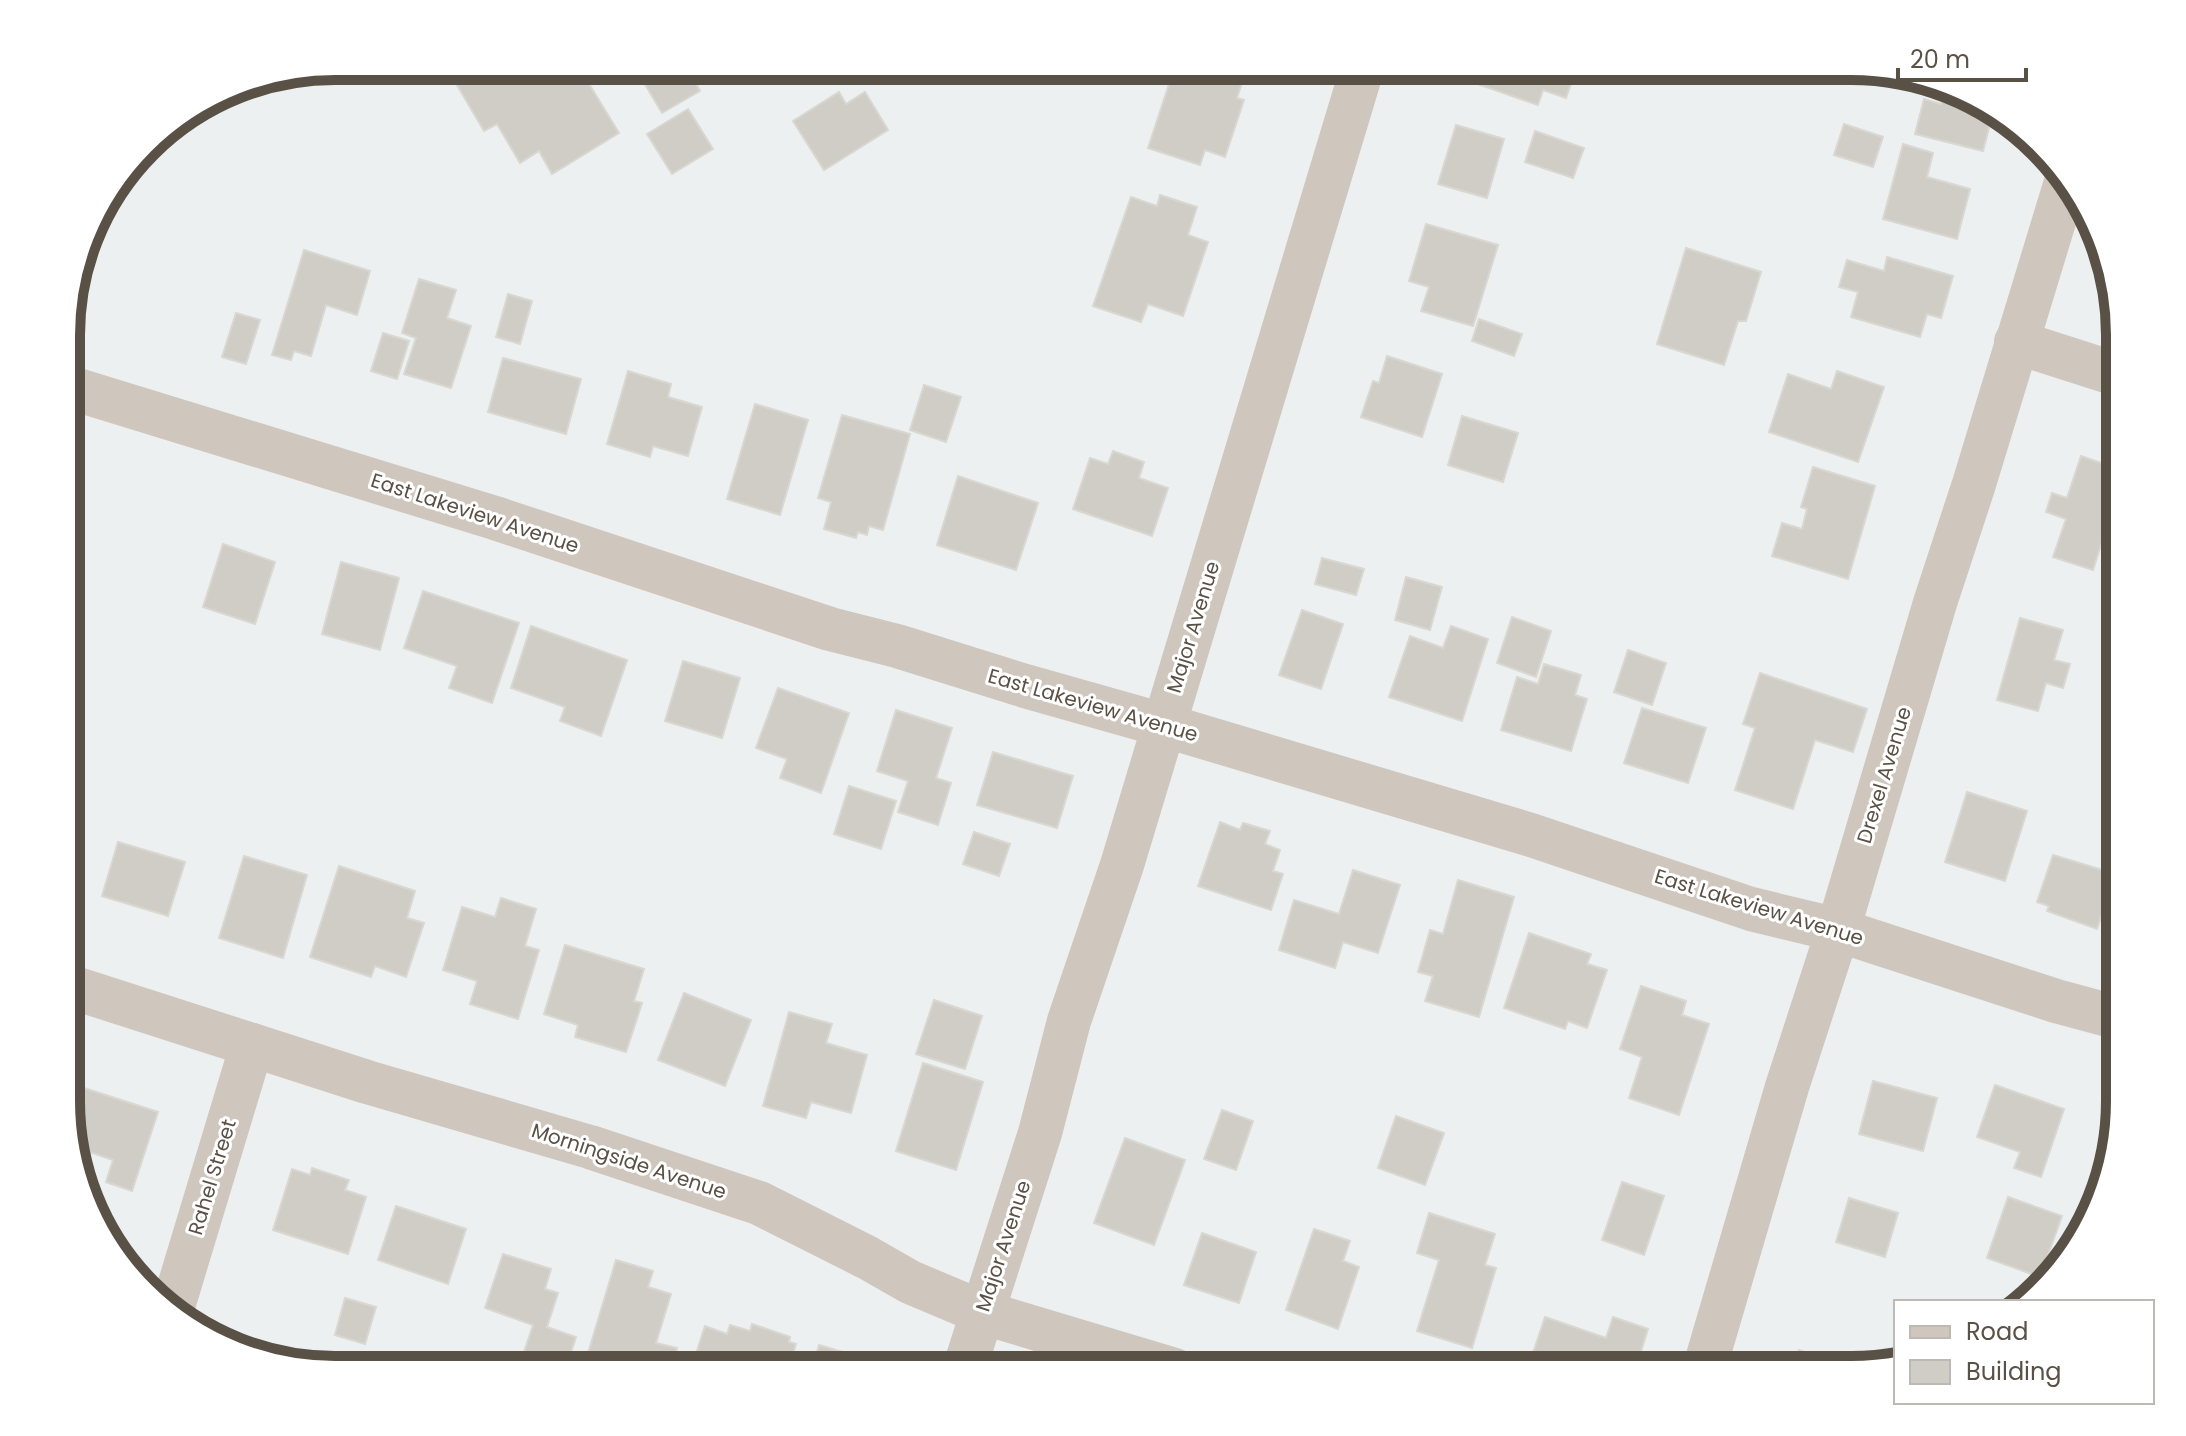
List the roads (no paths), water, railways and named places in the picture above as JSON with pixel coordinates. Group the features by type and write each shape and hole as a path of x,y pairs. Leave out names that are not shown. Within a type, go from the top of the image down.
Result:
{"street":[{"name":"Major Avenue","path":"968,1356 1040,1133 1069,1021 1122,865 1359,80"},
{"name":"Drexel Avenue","path":"1708,1355 1787,1087 1838,930 2062,194"},
{"path":"2016,342 2105,371"},
{"name":"East Lakeview Avenue","path":"80,391 495,518 830,629 897,646 1531,835 1751,909 1838,930 2105,1014"},
{"name":"Morningside Avenue","path":"80,990 367,1082 590,1147 759,1203 910,1282 981,1312 1126,1355"},
{"name":"Rahel Street","path":"175,1299 252,1045"}]}
